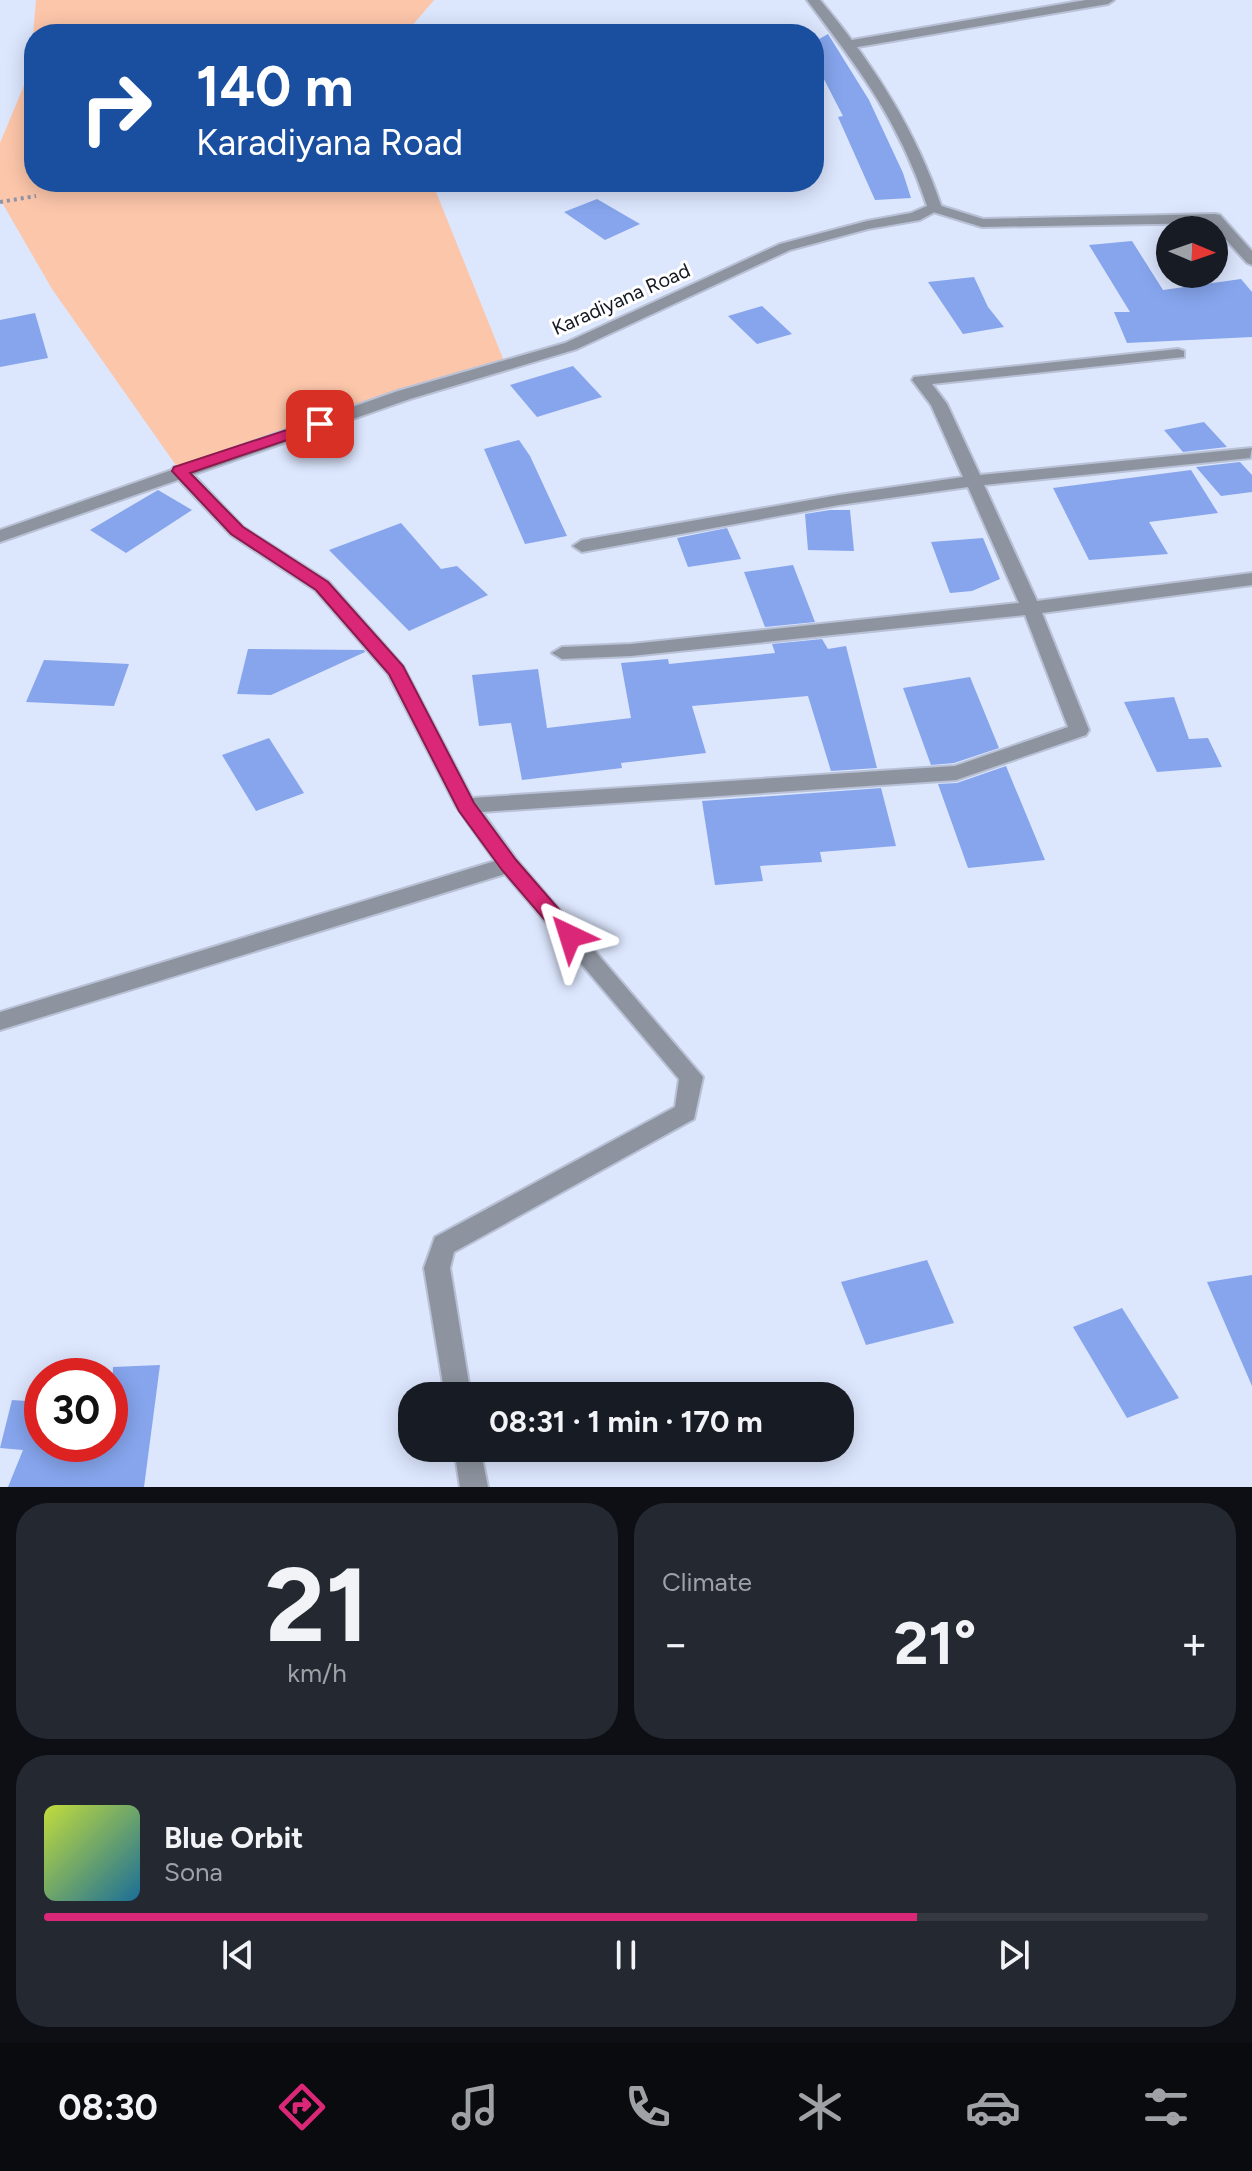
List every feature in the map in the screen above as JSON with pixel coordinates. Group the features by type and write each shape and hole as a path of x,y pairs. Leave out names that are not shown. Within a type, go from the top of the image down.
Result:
{"street":[{"path":"813,0 852,44 892,109 935,208 982,223 1215,218 1252,260"},
{"path":"852,44 1108,0"},
{"name":"Karadiyana Road","path":"0,536 404,395 571,346 785,247 867,225 915,217 935,208"},
{"path":"466,806 956,773 1079,730 1031,608 939,404 920,380 1178,354"},
{"path":"582,546 839,500 973,481 1250,453"},
{"path":"180,471 237,531 322,586 396,671 466,806 509,865 691,1077 686,1112 444,1245 437,1268 456,1382"},
{"path":"562,653 631,650 1031,608 1252,579"},
{"path":"0,1021 509,865"},
{"path":"470,1462 474,1487"}],"path":[{"path":"0,202 36,196"}],"shaded area":[{"path":"36,0 434,0 414,24 34,24"},
{"path":"24,85 24,192 436,192 506,366 180,471 52,289 0,199 0,143"}],"building":[{"path":"828,34 869,100 903,173 911,198 875,200 838,117 843,116 824,79 824,36"},
{"path":"597,199 640,224 605,240 564,212"},
{"path":"1132,241 1156,279 1156,288 1163,290 1228,288 1228,281 1241,279 1252,292 1252,337 1127,343 1114,312 1130,312 1089,245"},
{"path":"974,277 988,307 1004,327 963,334 928,282"},
{"path":"762,306 792,334 757,344 728,316"},
{"path":"35,313 48,358 0,367 0,320"},
{"path":"573,366 602,397 537,417 510,385"},
{"path":"1204,422 1227,447 1183,452 1164,430"},
{"path":"519,440 530,456 567,536 525,544 484,449"},
{"path":"1240,462 1252,475 1252,492 1221,496 1196,467"},
{"path":"1191,470 1218,513 1149,522 1168,554 1089,560 1053,488"},
{"path":"158,490 192,510 126,553 90,530"},
{"path":"850,510 854,551 808,550 805,514"},
{"path":"401,523 441,569 457,566 488,595 409,631 329,550"},
{"path":"727,528 741,559 688,567 677,538"},
{"path":"983,538 1000,579 972,591 950,593 931,542"},
{"path":"793,565 815,622 765,627 744,572"},
{"path":"822,639 828,649 846,646 877,768 831,771 808,696 692,706 706,753 621,763 622,768 522,780 511,723 479,726 472,675 538,669 547,728 631,718 621,663 668,659 669,664 775,653 772,644"},
{"path":"248,649 365,652 271,695 237,694"},
{"path":"44,660 129,664 114,706 26,702"},
{"path":"970,677 999,748 954,763 931,765 903,688"},
{"path":"1174,697 1189,739 1208,738 1222,767 1157,772 1124,702"},
{"path":"269,738 304,793 256,811 222,755"},
{"path":"1006,766 1045,860 968,868 938,784 957,783"},
{"path":"881,788 896,846 820,852 822,862 760,866 763,881 715,885 702,801"},
{"path":"927,1260 954,1323 866,1345 841,1282"},
{"path":"1252,1275 1252,1386 1207,1282"},
{"path":"1122,1308 1179,1398 1127,1418 1073,1327"},
{"path":"160,1365 144,1487 8,1487 23,1450 0,1448 12,1400 24,1401 24,1462 128,1462 128,1366"}],"route":[{"path":"320,424 180,471 237,531 322,586 396,671 466,806 509,865 570,936"}]}
